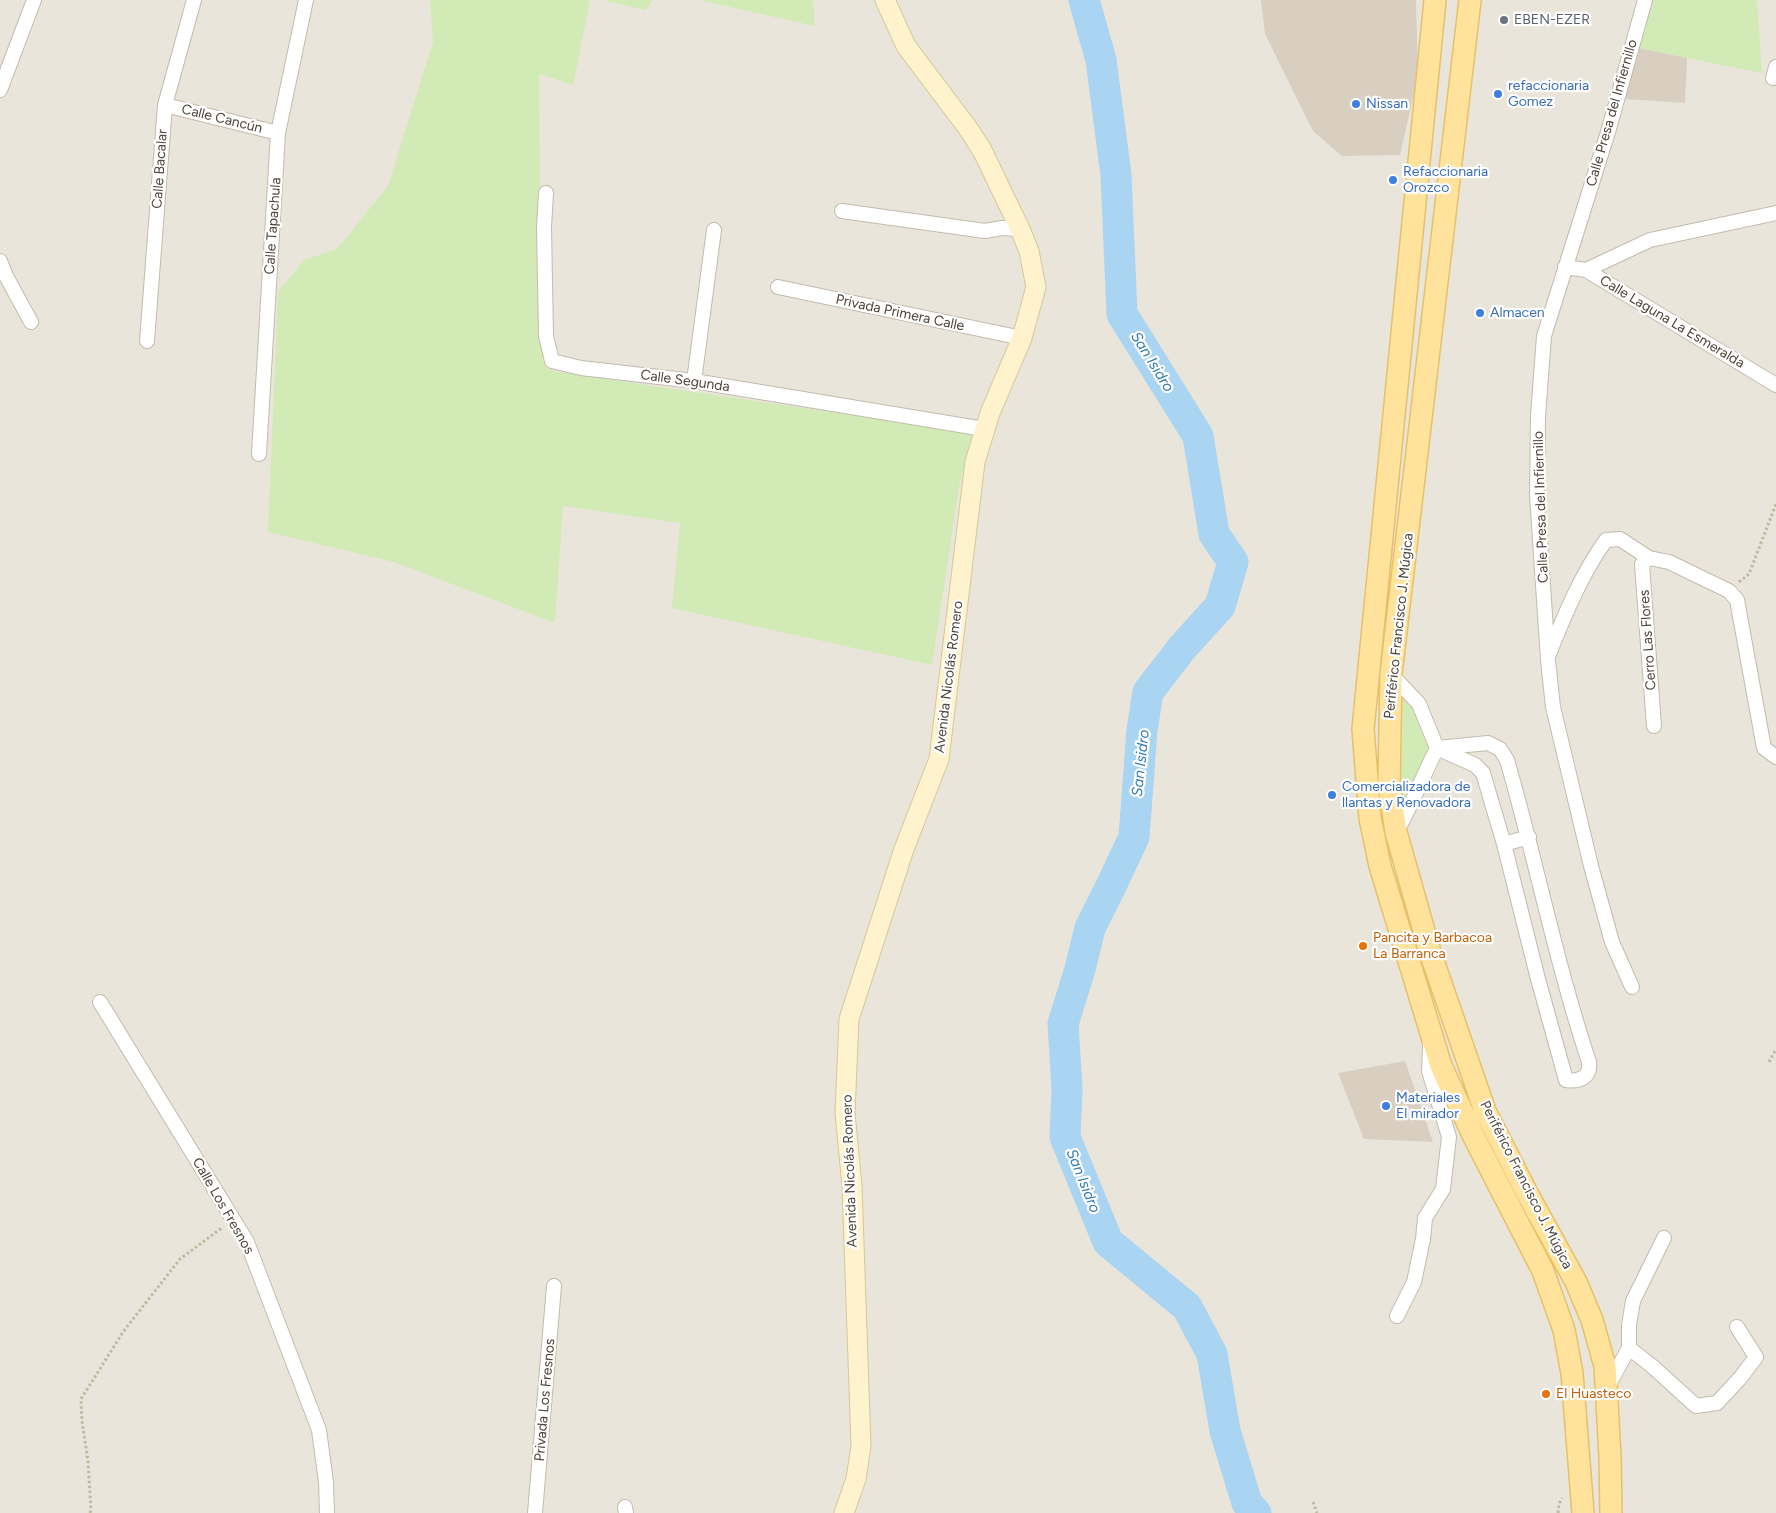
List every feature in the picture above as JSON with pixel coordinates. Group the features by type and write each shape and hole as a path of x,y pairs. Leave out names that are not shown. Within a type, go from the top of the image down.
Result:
{"main road":[{"name":"Periférico Francisco J. Múgica","path":"1435,0 1362,729 1370,818 1380,866 1441,1066 1476,1141 1543,1271 1564,1330 1572,1373 1583,1513"},
{"name":"Periférico Francisco J. Múgica","path":"1470,0 1391,674 1389,785 1396,832 1430,952 1485,1111 1576,1282 1592,1320 1604,1366 1610,1457 1611,1513"}],"street":[{"path":"0,87 34,0"},
{"name":"Calle Bacalar","path":"147,341 165,105 194,0"},
{"name":"Calle Tapachula","path":"259,454 278,133 306,0"},
{"name":"Avenida Nicolás Romero","path":"846,1512 856,1480 860,1436 852,1186 846,1113 849,1019 904,849 939,759 975,462 984,429 1022,338 1036,288 1029,251 982,150 968,127 906,46 885,0"},
{"name":"Calle Presa del Infiernillo","path":"1632,987 1612,942 1591,866 1553,706 1547,657 1537,495 1538,416 1544,336 1608,132 1644,0"},
{"name":"Calle Cancún","path":"165,105 278,133"},
{"name":"Calle Segunda","path":"546,192 544,227 546,336 552,361 581,368 694,381 984,429"},
{"path":"842,211 985,231 1002,228 1020,229"},
{"path":"1586,270 1650,240 1776,213"},
{"path":"694,381 714,230"},
{"path":"0,261 31,322"},
{"name":"Calle Laguna La Esmeralda","path":"1566,267 1586,270 1775,384"},
{"name":"Privada Primera Calle","path":"778,287 1022,338"},
{"path":"1547,657 1596,554 1606,540 1620,539 1649,558 1669,562 1729,591 1737,600 1764,748 1776,757"},
{"name":"Cerro Las Flores","path":"1649,558 1642,564 1654,726"},
{"path":"1391,674 1419,704 1437,748 1475,765 1483,773 1504,844 1566,1080 1578,1080 1587,1075 1590,1067 1561,973 1528,837 1506,760 1500,749 1488,743 1437,748"},
{"path":"1396,832 1411,806 1420,782 1437,748"},
{"path":"1504,844 1528,837"},
{"path":"1538,979 1561,973"},
{"name":"Calle Los Fresnos","path":"100,1002 247,1242 319,1430 326,1482 327,1513"},
{"path":"1398,1316 1414,1282 1423,1239 1425,1218 1442,1189 1449,1137 1429,1071 1430,1030"},
{"path":"1562,1060 1587,1055"},
{"path":"1605,1391 1629,1348 1632,1301 1664,1238"},
{"name":"Privada Los Fresnos","path":"536,1513 554,1286"},
{"path":"1629,1348 1696,1406 1717,1403 1756,1357 1737,1326"}],"path":[{"path":"1729,591 1749,574 1776,504"},
{"path":"1769,1062 1776,1049"},
{"path":"90,1513 88,1461 82,1422 81,1399 123,1332 180,1258 233,1220"},
{"path":"1313,1502 1317,1513"}],"shaded area":[{"path":"0,0 1776,0 1776,1513 0,1513"}],"green space":[{"path":"430,0 590,0 573,85 539,74 540,189 536,228 538,312 540,339 545,365 553,371 972,433 959,487 932,665 672,608 680,523 563,506 555,623 394,562 268,532 278,292 304,260 337,249 388,186 433,42"},
{"path":"603,0 653,0 645,10"},
{"path":"699,0 813,0 815,26"},
{"path":"1651,0 1757,0 1762,73 1638,48"},
{"path":"1399,687 1424,727 1431,747 1399,814"}],"building":[{"name":"Nissan","path":"1261,0 1416,0 1418,76 1400,155 1342,156 1313,131 1265,34"},
{"path":"1638,48 1687,58 1685,103 1624,99"},
{"name":"Materiales El mirador","path":"1405,1061 1433,1142 1364,1139 1338,1073"}],"waterway":[{"name":"San Isidro","path":"1084,0 1101,60 1116,175 1122,314 1198,436 1214,534 1233,562 1220,606 1182,648 1148,692 1142,730 1134,837 1090,928 1063,1024 1067,1089 1065,1137 1108,1242 1187,1307 1212,1354 1225,1431 1247,1503 1256,1513"}],"place":[{"name":"EBEN-EZER","path":"1504,20"},
{"name":"refaccionaria Gomez","path":"1498,94"},
{"name":"Nissan","path":"1356,104"},
{"name":"Refaccionaria Orozco","path":"1393,180"},
{"name":"Almacen","path":"1480,313"},
{"name":"Comercializadora de llantas y Renovadora","path":"1332,795"},
{"name":"Pancita y Barbacoa La Barranca","path":"1363,946"},
{"name":"Materiales El mirador","path":"1386,1106"},
{"name":"El Huasteco","path":"1546,1394"}]}
